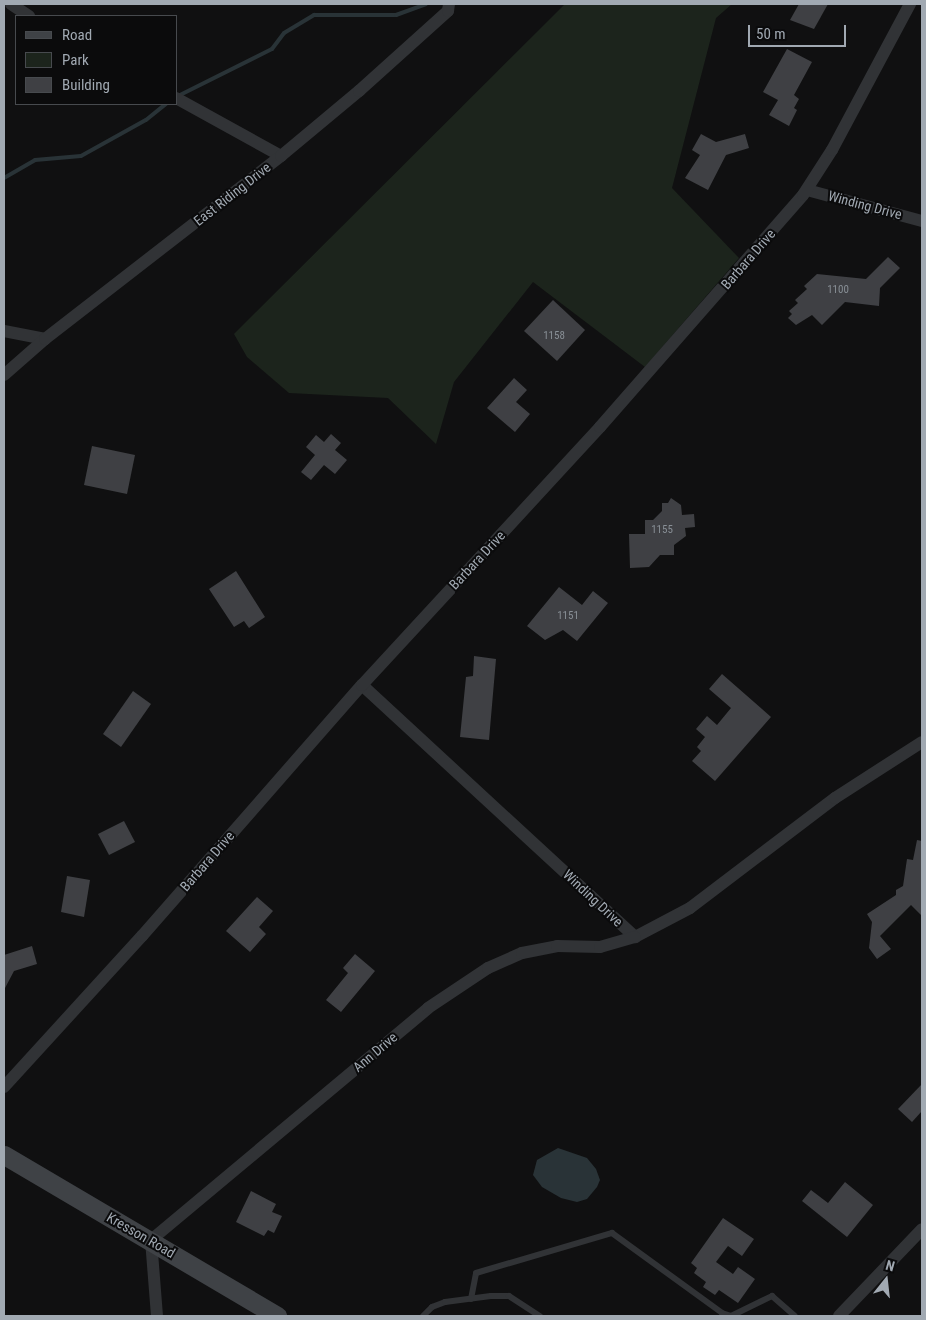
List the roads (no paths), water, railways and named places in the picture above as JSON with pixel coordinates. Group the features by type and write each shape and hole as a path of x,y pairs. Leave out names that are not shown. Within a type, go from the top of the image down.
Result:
{"street":[{"path":"11,4 28,15"},
{"name":"East Riding Drive","path":"4,375 45,339 281,156 448,12 449,4"},
{"name":"Barbara Drive","path":"4,1087 142,936 362,685 600,427 807,190 910,4"},
{"path":"178,99 281,156"},
{"name":"Winding Drive","path":"807,190 922,221"},
{"path":"4,331 45,339"},
{"name":"Winding Drive","path":"362,685 635,936 690,908 835,798 922,742"},
{"name":"Ann Drive","path":"151,1240 428,1008 488,968 531,952 557,946 600,947 635,936"},
{"name":"Kresson Road","path":"4,1155 278,1316"},
{"path":"839,1316 922,1229"},
{"path":"151,1240 157,1316"}],"lane":[{"path":"471,1299 476,1273 612,1233 722,1313 731,1316 772,1296 795,1316"},
{"path":"423,1316 432,1307 445,1302 509,1296 540,1316"}],"waterway":[{"path":"178,96 272,49 284,33 314,15 396,15 426,4"},
{"path":"4,178 35,160 81,156 146,120 165,105"}]}
